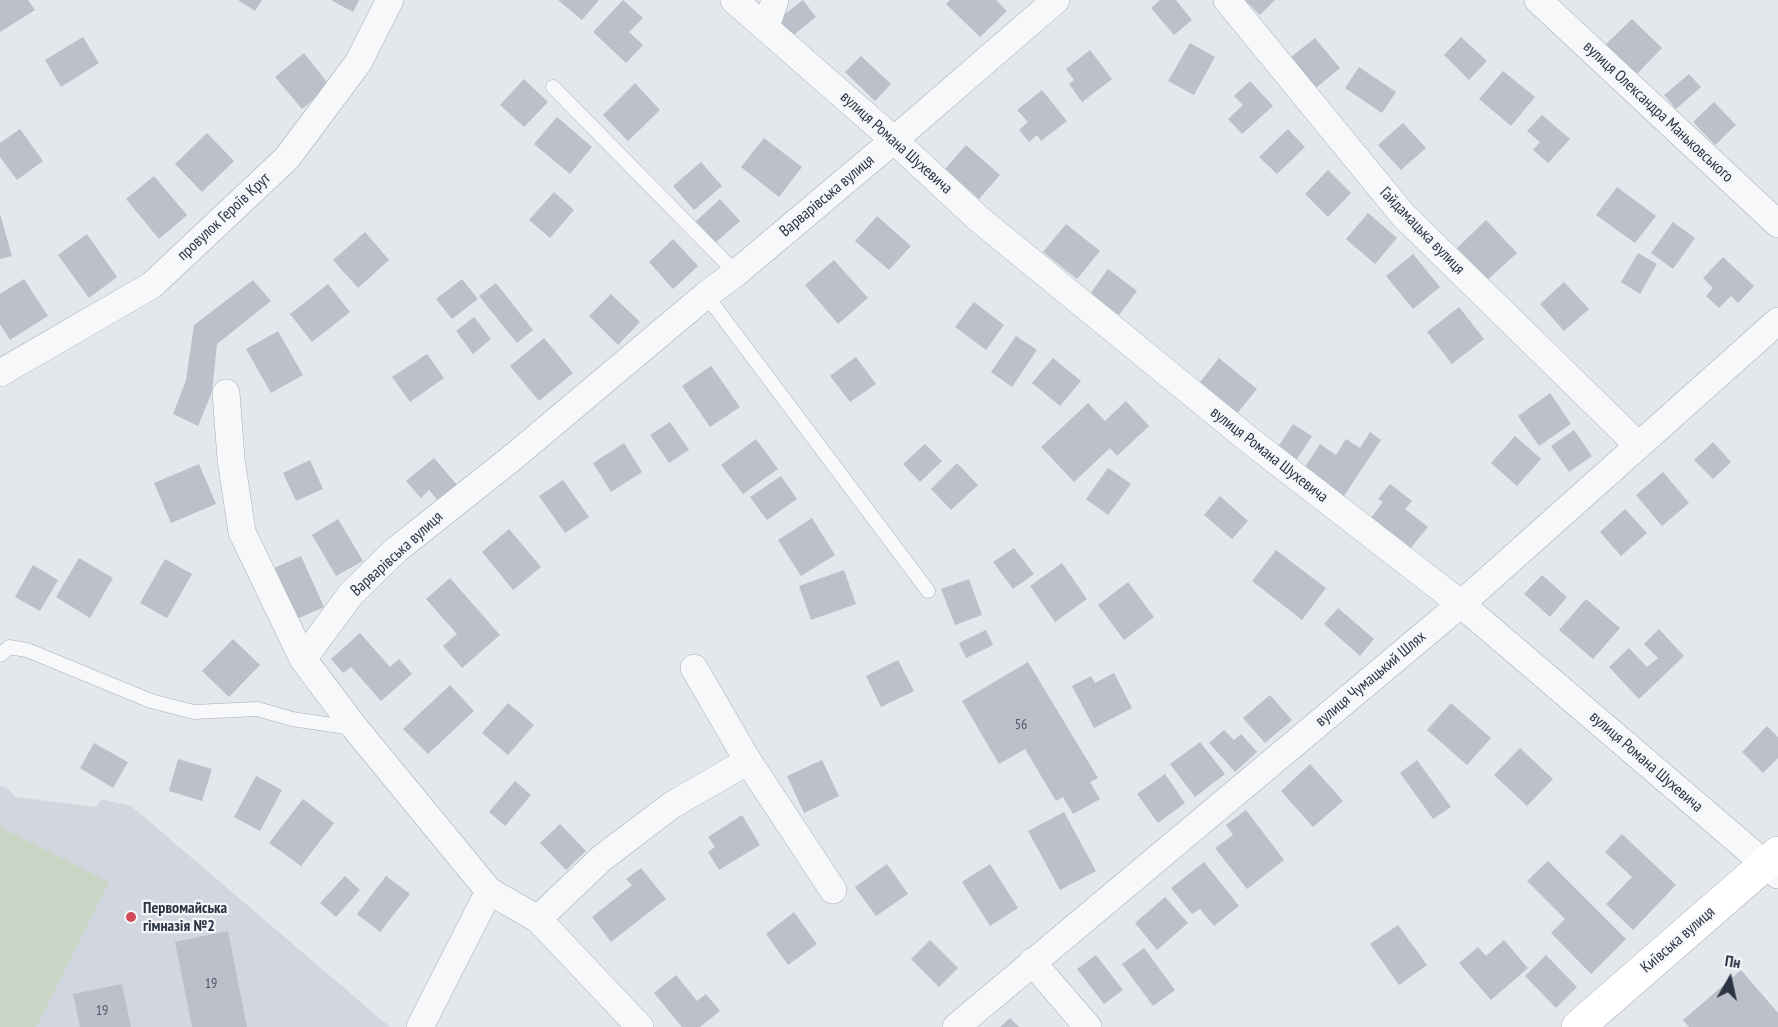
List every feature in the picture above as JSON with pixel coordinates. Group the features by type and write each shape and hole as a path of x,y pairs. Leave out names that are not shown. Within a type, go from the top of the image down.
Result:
{"main road":[{"name":"Київська вулиця","path":"1578,1027 1774,864"}],"street":[{"name":"провулок Героїв Крут","path":"0,373 152,285 287,158 358,63 390,0"},
{"name":"вулиця Романа Шухевича","path":"734,0 894,140 980,220 1211,409 1461,604 1774,864"},
{"path":"766,27 775,0"},
{"name":"Варварівська вулиця","path":"303,660 351,594 396,550 512,458 706,295 736,273 1056,0"},
{"name":"Гайдамацька вулиця","path":"1227,0 1403,215 1638,445"},
{"name":"вулиця Олександра Маньковського","path":"1538,0 1778,224"},
{"name":"вулиця Чумацький Шлях","path":"956,1027 1461,604 1778,321"},
{"path":"226,393 231,459 242,532 303,660 355,728 489,891 538,919 640,1027"},
{"path":"694,668 748,761 833,890"},
{"path":"538,919 602,858 672,805 748,761"},
{"path":"420,1027 489,891"},
{"path":"1032,962 1088,1027"}],"lane":[{"path":"553,87 736,273"},
{"path":"706,295 928,591"},
{"path":"0,655 9,647 27,650 151,701 194,712 257,709 292,719 355,728"}],"shaded area":[{"name":"Первомайська гімназія №2","path":"0,786 6,787 15,797 96,807 101,799 131,806 390,1027 0,1027"}],"green space":[{"path":"0,827 109,882 36,1027 0,1027"}],"building":[{"path":"0,0 28,0 35,10 0,32"},
{"path":"238,0 262,0 255,11"},
{"path":"331,0 359,0 353,12"},
{"path":"558,0 599,0 582,20"},
{"path":"623,0 643,18 629,32 643,45 626,63 593,32"},
{"path":"803,0 816,17 791,37 777,20"},
{"path":"950,0 996,0 1007,11 980,37 946,4"},
{"path":"1160,0 1176,0 1192,20 1174,35 1151,8"},
{"path":"1245,0 1275,0 1260,15"},
{"path":"1632,19 1662,48 1635,76 1605,45"},
{"path":"83,37 99,63 61,87 45,60"},
{"path":"1461,37 1487,61 1469,80 1444,55"},
{"path":"1315,38 1340,68 1316,88 1291,57"},
{"path":"1190,43 1215,57 1194,95 1168,81"},
{"path":"1090,50 1112,79 1082,102 1069,84 1074,80 1066,69"},
{"path":"304,53 330,86 302,109 275,77"},
{"path":"861,56 891,84 875,101 845,72"},
{"path":"1359,67 1396,92 1382,113 1345,88"},
{"path":"1503,71 1535,97 1511,126 1479,99"},
{"path":"1689,74 1701,87 1676,109 1664,95"},
{"path":"524,79 548,102 524,127 500,105"},
{"path":"1250,81 1273,106 1242,134 1228,119 1243,105 1234,96"},
{"path":"635,83 660,110 628,141 603,115"},
{"path":"1042,90 1067,121 1041,141 1037,135 1029,142 1019,130 1028,122 1017,110"},
{"path":"1714,102 1736,125 1715,145 1693,122"},
{"path":"1542,115 1570,139 1548,163 1533,150 1540,142 1527,131"},
{"path":"557,117 592,147 570,174 534,144"},
{"path":"1403,123 1426,148 1401,170 1378,145"},
{"path":"20,129 43,161 17,180 0,157 0,143"},
{"path":"1288,129 1305,147 1277,174 1259,157"},
{"path":"207,133 234,161 202,192 175,164"},
{"path":"764,138 802,167 779,197 741,167"},
{"path":"966,145 1000,175 979,199 945,169"},
{"path":"701,162 722,186 694,210 673,186"},
{"path":"1328,170 1351,193 1328,217 1305,194"},
{"path":"154,176 187,215 159,239 126,199"},
{"path":"1617,187 1656,216 1635,243 1596,215"},
{"path":"554,192 574,210 550,238 529,220"},
{"path":"720,199 740,221 714,244 694,223"},
{"path":"1368,213 1397,238 1375,264 1346,239"},
{"path":"0,214 12,256 0,259"},
{"path":"877,216 911,246 889,270 855,241"},
{"path":"1486,220 1517,253 1485,282 1455,250"},
{"path":"1673,222 1695,238 1673,269 1651,253"},
{"path":"1066,224 1100,251 1077,279 1043,252"},
{"path":"365,232 389,260 358,288 333,260"},
{"path":"87,234 117,277 89,298 58,255"},
{"path":"673,239 698,266 673,289 649,262"},
{"path":"1638,253 1657,264 1640,294 1621,282"},
{"path":"1413,254 1440,287 1413,309 1386,276"},
{"path":"1723,257 1754,286 1738,303 1731,296 1719,308 1706,296 1713,288 1703,278"},
{"path":"834,260 868,298 838,324 805,285"},
{"path":"1108,269 1137,291 1119,315 1090,294"},
{"path":"24,279 48,316 10,340 0,324 0,294"},
{"path":"462,279 478,299 452,319 436,299"},
{"path":"253,280 271,301 217,344 212,392 198,426 173,414 186,380 194,325"},
{"path":"1564,282 1589,309 1564,331 1540,304"},
{"path":"496,283 533,330 517,343 479,296"},
{"path":"328,284 350,312 312,342 290,314"},
{"path":"611,294 640,322 618,345 589,316"},
{"path":"974,302 1004,325 986,350 955,327"},
{"path":"1459,307 1484,339 1452,364 1427,332"},
{"path":"474,317 491,339 473,354 456,331"},
{"path":"278,331 303,375 271,393 246,349"},
{"path":"1016,336 1037,350 1012,387 991,372"},
{"path":"544,338 573,373 539,401 510,366"},
{"path":"427,354 444,378 410,402 392,377"},
{"path":"856,357 876,384 850,402 830,376"},
{"path":"1053,358 1081,381 1060,406 1032,383"},
{"path":"1219,358 1257,389 1235,416 1197,386"},
{"path":"711,366 740,407 710,427 682,386"},
{"path":"1550,393 1571,424 1539,446 1518,416"},
{"path":"1126,401 1149,426 1117,456 1110,448 1074,482 1041,447 1088,403 1105,421"},
{"path":"670,422 689,450 669,463 650,435"},
{"path":"1293,424 1312,436 1295,462 1276,450"},
{"path":"1574,430 1592,456 1569,472 1551,446"},
{"path":"1370,432 1381,440 1342,499 1301,473 1320,444 1336,455 1346,439 1360,448"},
{"path":"1515,436 1541,459 1517,486 1491,463"},
{"path":"756,439 778,469 743,494 721,465"},
{"path":"1713,442 1731,462 1713,479 1694,460"},
{"path":"624,443 642,472 611,492 593,463"},
{"path":"925,444 942,461 920,482 903,464"},
{"path":"434,458 459,487 440,503 429,490 421,498 406,481"},
{"path":"310,460 323,489 296,501 283,473"},
{"path":"957,463 978,485 951,510 931,489"},
{"path":"199,464 216,504 171,523 154,483"},
{"path":"1108,468 1131,484 1108,515 1086,499"},
{"path":"1663,472 1689,503 1662,526 1636,495"},
{"path":"781,476 797,499 767,520 750,497"},
{"path":"563,480 589,517 565,533 539,496"},
{"path":"1390,484 1412,501 1405,509 1428,527 1409,550 1370,519 1383,502 1378,499"},
{"path":"1220,496 1248,521 1232,539 1204,515"},
{"path":"1625,509 1647,533 1621,556 1600,532"},
{"path":"812,518 835,555 801,576 778,540"},
{"path":"338,519 363,561 336,576 312,535"},
{"path":"509,529 541,567 513,590 482,552"},
{"path":"1014,548 1034,574 1013,589 993,562"},
{"path":"1276,550 1326,588 1302,620 1252,581"},
{"path":"301,556 324,607 297,619 274,568"},
{"path":"79,558 113,578 90,618 56,597"},
{"path":"165,559 192,574 167,618 140,603"},
{"path":"1062,563 1087,599 1055,622 1030,586"},
{"path":"33,565 58,580 40,611 15,597"},
{"path":"844,570 856,604 811,620 799,586"},
{"path":"1542,575 1567,597 1550,617 1524,594"},
{"path":"450,578 500,635 462,668 443,646 457,634 426,599"},
{"path":"969,579 982,615 955,625 941,589"},
{"path":"1128,582 1154,617 1124,640 1098,605"},
{"path":"1586,599 1620,628 1593,659 1559,630"},
{"path":"1338,608 1374,639 1360,656 1324,624"},
{"path":"1659,629 1684,656 1639,699 1609,667 1629,648 1647,667 1658,658 1644,644"},
{"path":"986,630 993,645 966,658 959,643"},
{"path":"360,633 390,667 399,659 412,674 381,701 351,667 343,673 331,659"},
{"path":"233,639 260,665 229,697 202,671"},
{"path":"898,660 914,691 881,707 866,676"},
{"path":"1028,662 1098,778 1090,782 1100,799 1073,814 1063,797 1056,801 1025,749 999,764 962,701"},
{"path":"1114,673 1132,708 1094,728 1072,686 1091,676 1095,683"},
{"path":"450,685 474,711 428,754 403,729"},
{"path":"1270,695 1292,720 1265,743 1243,718"},
{"path":"508,703 534,725 508,755 482,733"},
{"path":"1451,703 1491,738 1467,765 1427,730"},
{"path":"1767,726 1778,737 1778,758 1763,773 1742,752"},
{"path":"1224,730 1234,740 1241,734 1257,752 1235,772 1209,743"},
{"path":"1200,742 1225,774 1195,797 1170,764"},
{"path":"94,743 128,762 113,788 80,768"},
{"path":"1520,748 1553,779 1527,806 1494,775"},
{"path":"178,759 212,769 202,801 169,791"},
{"path":"822,760 839,796 804,813 787,776"},
{"path":"1417,760 1451,807 1433,819 1400,773"},
{"path":"1310,764 1343,801 1313,827 1281,791"},
{"path":"1165,774 1185,803 1158,823 1137,794"},
{"path":"256,776 282,790 260,831 234,817"},
{"path":"515,781 531,795 505,826 489,812"},
{"path":"303,799 334,823 301,866 269,843"},
{"path":"1246,810 1284,860 1247,889 1215,848 1233,835 1226,825"},
{"path":"1064,812 1096,871 1060,890 1028,831"},
{"path":"742,815 760,845 719,870 708,852 715,847 708,837"},
{"path":"560,824 586,851 566,870 540,843"},
{"path":"1622,834 1676,885 1633,930 1606,904 1632,877 1605,852"},
{"path":"1548,861 1626,939 1591,974 1551,933 1565,919 1527,881"},
{"path":"1204,862 1239,906 1214,926 1200,909 1192,914 1171,888"},
{"path":"887,864 908,894 876,916 855,887"},
{"path":"990,864 1018,908 990,926 962,882"},
{"path":"641,868 666,899 611,942 592,917 632,885 626,879"},
{"path":"345,876 360,890 336,917 320,903"},
{"path":"386,876 410,894 380,932 357,914"},
{"path":"1165,897 1188,923 1157,950 1135,923"},
{"path":"794,912 817,944 788,965 766,934"},
{"path":"1398,925 1427,965 1399,985 1370,944"},
{"path":"228,931 247,1027 192,1027 175,942"},
{"path":"930,940 958,968 939,987 911,959"},
{"path":"1504,940 1528,968 1491,1000 1459,963 1478,947 1486,956"},
{"path":"1144,948 1175,990 1153,1006 1122,964"},
{"path":"1096,955 1123,990 1104,1004 1077,969"},
{"path":"1546,955 1577,987 1556,1008 1525,976"},
{"path":"1741,970 1778,1013 1778,1027 1689,1027 1683,1020"},
{"path":"676,975 697,1001 706,994 720,1011 700,1027 682,1027 654,993"},
{"path":"122,984 131,1027 80,1027 73,994"},
{"path":"1010,1018 1019,1027 1000,1027"}],"place":[{"name":"Первомайська гімназія №2","path":"131,917"}]}
